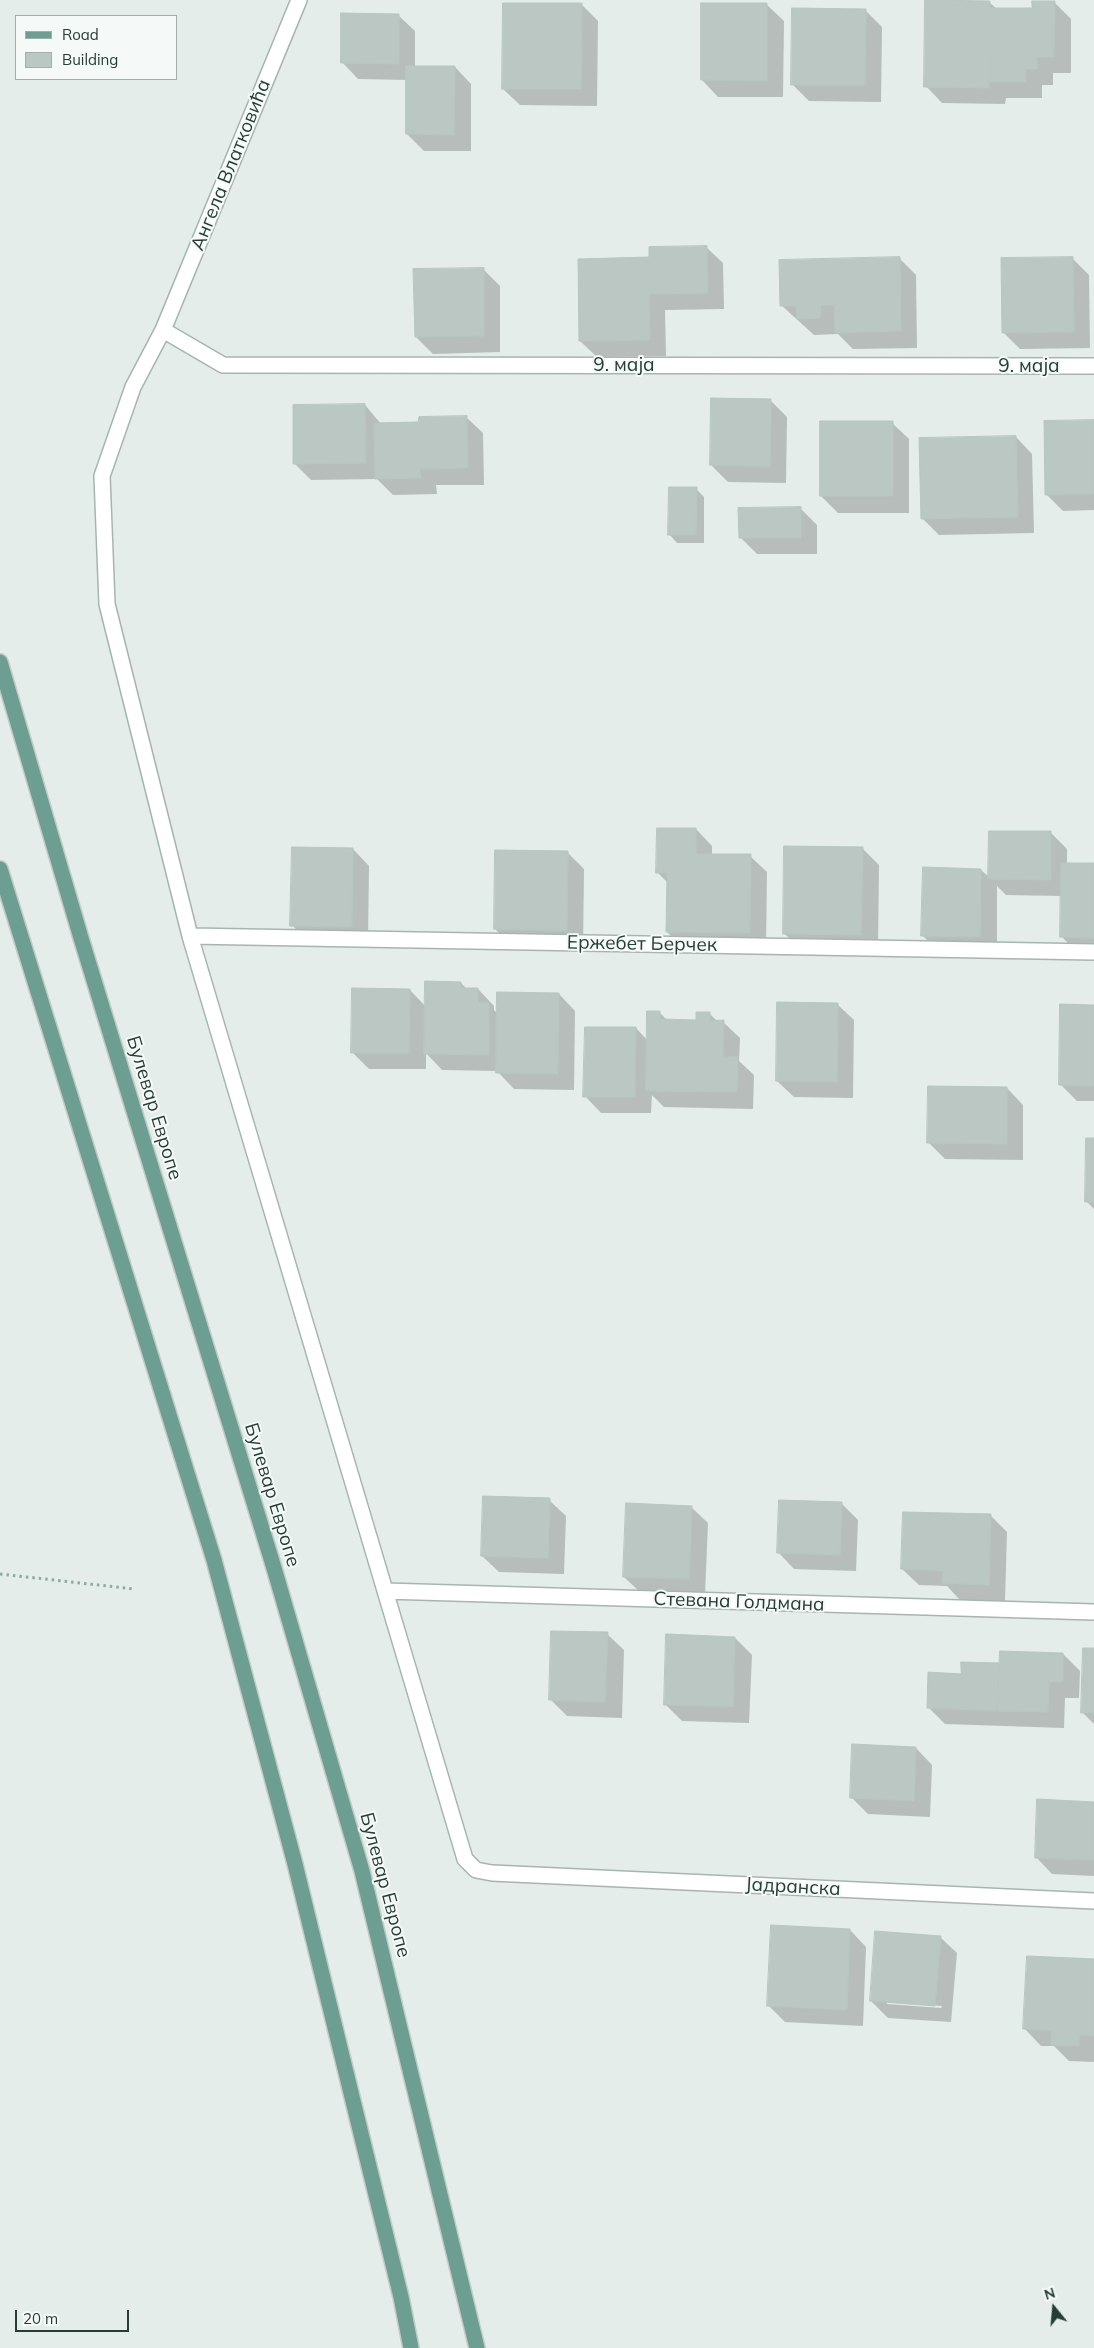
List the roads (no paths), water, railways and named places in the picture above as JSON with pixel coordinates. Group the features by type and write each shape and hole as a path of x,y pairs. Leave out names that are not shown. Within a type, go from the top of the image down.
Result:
{"main road":[{"name":"Булевар Европе","path":"0,662 81,938 274,1568 362,1870 477,2348"},
{"path":"0,869 214,1560 295,1864 411,2348"}],"street":[{"name":"Ангела Влатковића","path":"190,936 110,614 107,594 102,476 133,387 163,330 299,0"},
{"name":"9. маја","path":"163,330 223,365 1094,366"},
{"name":"Ержебет Берчек","path":"190,936 1094,952"},
{"name":"Јадранска","path":"190,936 465,1860 476,1870 492,1873 1094,1902"},
{"name":"Стевана Голдмана","path":"385,1592 1094,1612"}]}
